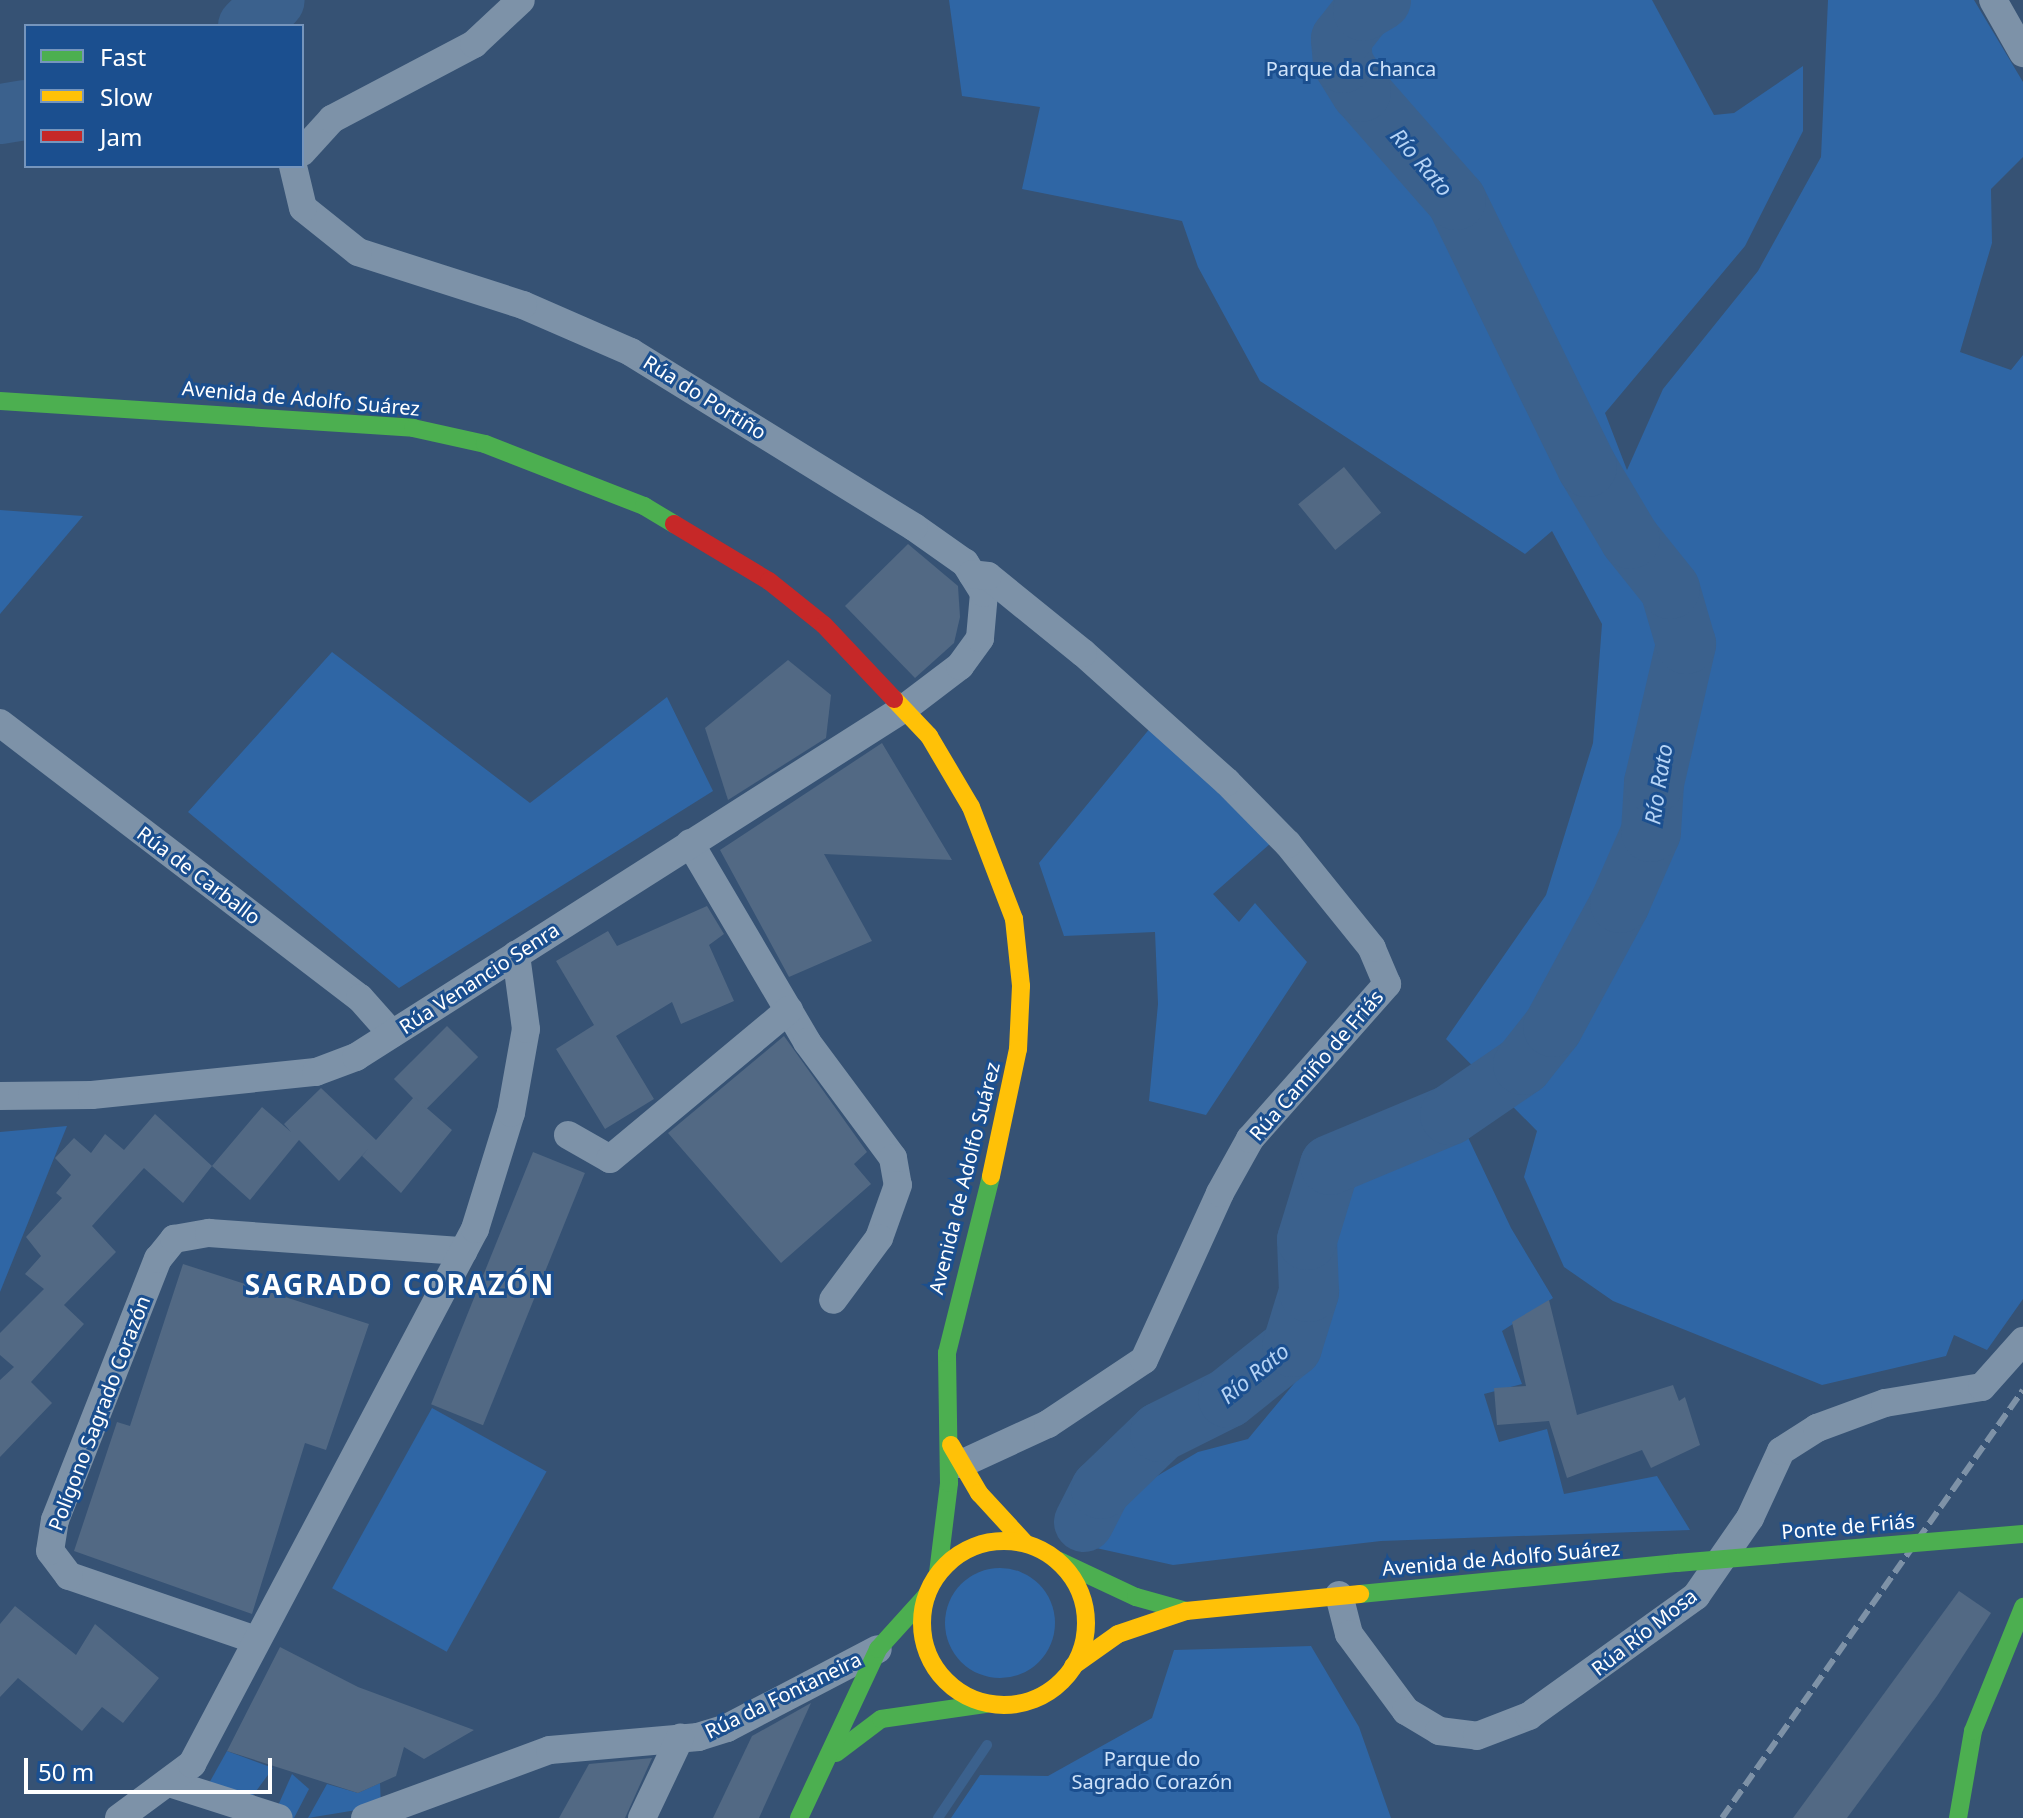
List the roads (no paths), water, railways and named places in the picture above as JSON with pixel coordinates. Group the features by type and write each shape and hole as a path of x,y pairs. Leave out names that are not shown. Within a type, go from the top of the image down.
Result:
{"street":[{"path":"304,150 332,119 474,44 521,0"},
{"path":"1993,0 2023,53"},
{"name":"Rúa do Portiño","path":"293,168 303,208 358,252 523,305 631,352 914,527 965,563 972,574"},
{"name":"Avenida de Adolfo Suárez","path":"0,401 325,420 413,428 485,444 644,506 714,545 824,625 906,707 949,765 995,861 1014,919 1021,986 1018,1049 1003,1125 947,1353 947,1522 938,1573"},
{"path":"906,707 960,666 980,638 984,593 972,574"},
{"name":"Rúa Camiño de Friás","path":"961,1464 1048,1424 1144,1360 1250,1139 1387,984 1372,948 1288,844 1227,782 1083,653 988,576 972,574"},
{"name":"Rúa Venancio Senra","path":"0,1096 92,1095 316,1072 356,1057 906,707"},
{"name":"Rúa de Carballo","path":"0,723 360,998 392,1034"},
{"path":"690,843 789,1010 893,1158 898,1185 879,1238 833,1300"},
{"path":"119,1818 192,1764 463,1251 511,1113 526,1029 516,955"},
{"path":"568,1135 610,1159 789,1010"},
{"name":"Polígono Sagrado Corazón","path":"256,1640 69,1576 50,1551 55,1520 158,1259 174,1239 209,1233 463,1251"},
{"name":"Rúa Río Mosa","path":"1339,1595 1349,1634 1406,1711 1439,1731 1477,1736 1529,1716 1696,1596 1750,1518 1781,1451 1817,1428 1885,1403 1982,1387 2023,1341"},
{"name":"Avenida de Adolfo Suárez","path":"947,1430 961,1464 994,1513 1024,1542"},
{"name":"Ponte de Friás","path":"1677,1563 2023,1534"},
{"path":"799,1818 831,1757 878,1649 926,1596 938,1573 976,1545 1024,1542 1058,1561 1073,1578 1086,1622 1073,1666 1037,1698 927,1708 881,1719 831,1757"},
{"name":"Avenida de Adolfo Suárez","path":"1058,1561 1136,1597 1186,1611"},
{"name":"Avenida de Adolfo Suárez","path":"1073,1666 1118,1634 1186,1611 1677,1563"},
{"path":"926,1596 924,1642 933,1664 962,1695 989,1704"},
{"path":"1958,1818 1973,1731 2023,1607"},
{"name":"Rúa da Fontaneira","path":"365,1818 550,1750 680,1738 727,1728 878,1649"},
{"path":"642,1818 680,1738"},
{"path":"169,1783 279,1818"}],"waterway":[{"path":"250,24 275,0"},
{"name":"Río Rato","path":"1084,1522 1101,1489 1160,1432 1228,1398 1292,1347 1309,1292 1307,1240 1330,1165 1450,1115 1523,1065 1553,1027 1620,903 1651,832 1654,783 1686,644 1670,589 1630,539 1587,467 1456,200 1361,92 1343,63 1341,39 1363,11 1381,0"},
{"path":"0,114 24,110"},
{"name":"Río Rato","path":"938,1818 987,1745"}],"railway":[{"path":"1722,1818 2023,1390"}],"district":[{"name":"SAGRADO CORAZÓN","path":"400,1284"}],"park label":[{"name":"Parque da Chanca","path":"1351,68"},
{"name":"Parque do Sagrado Corazón","path":"1152,1770"}]}
